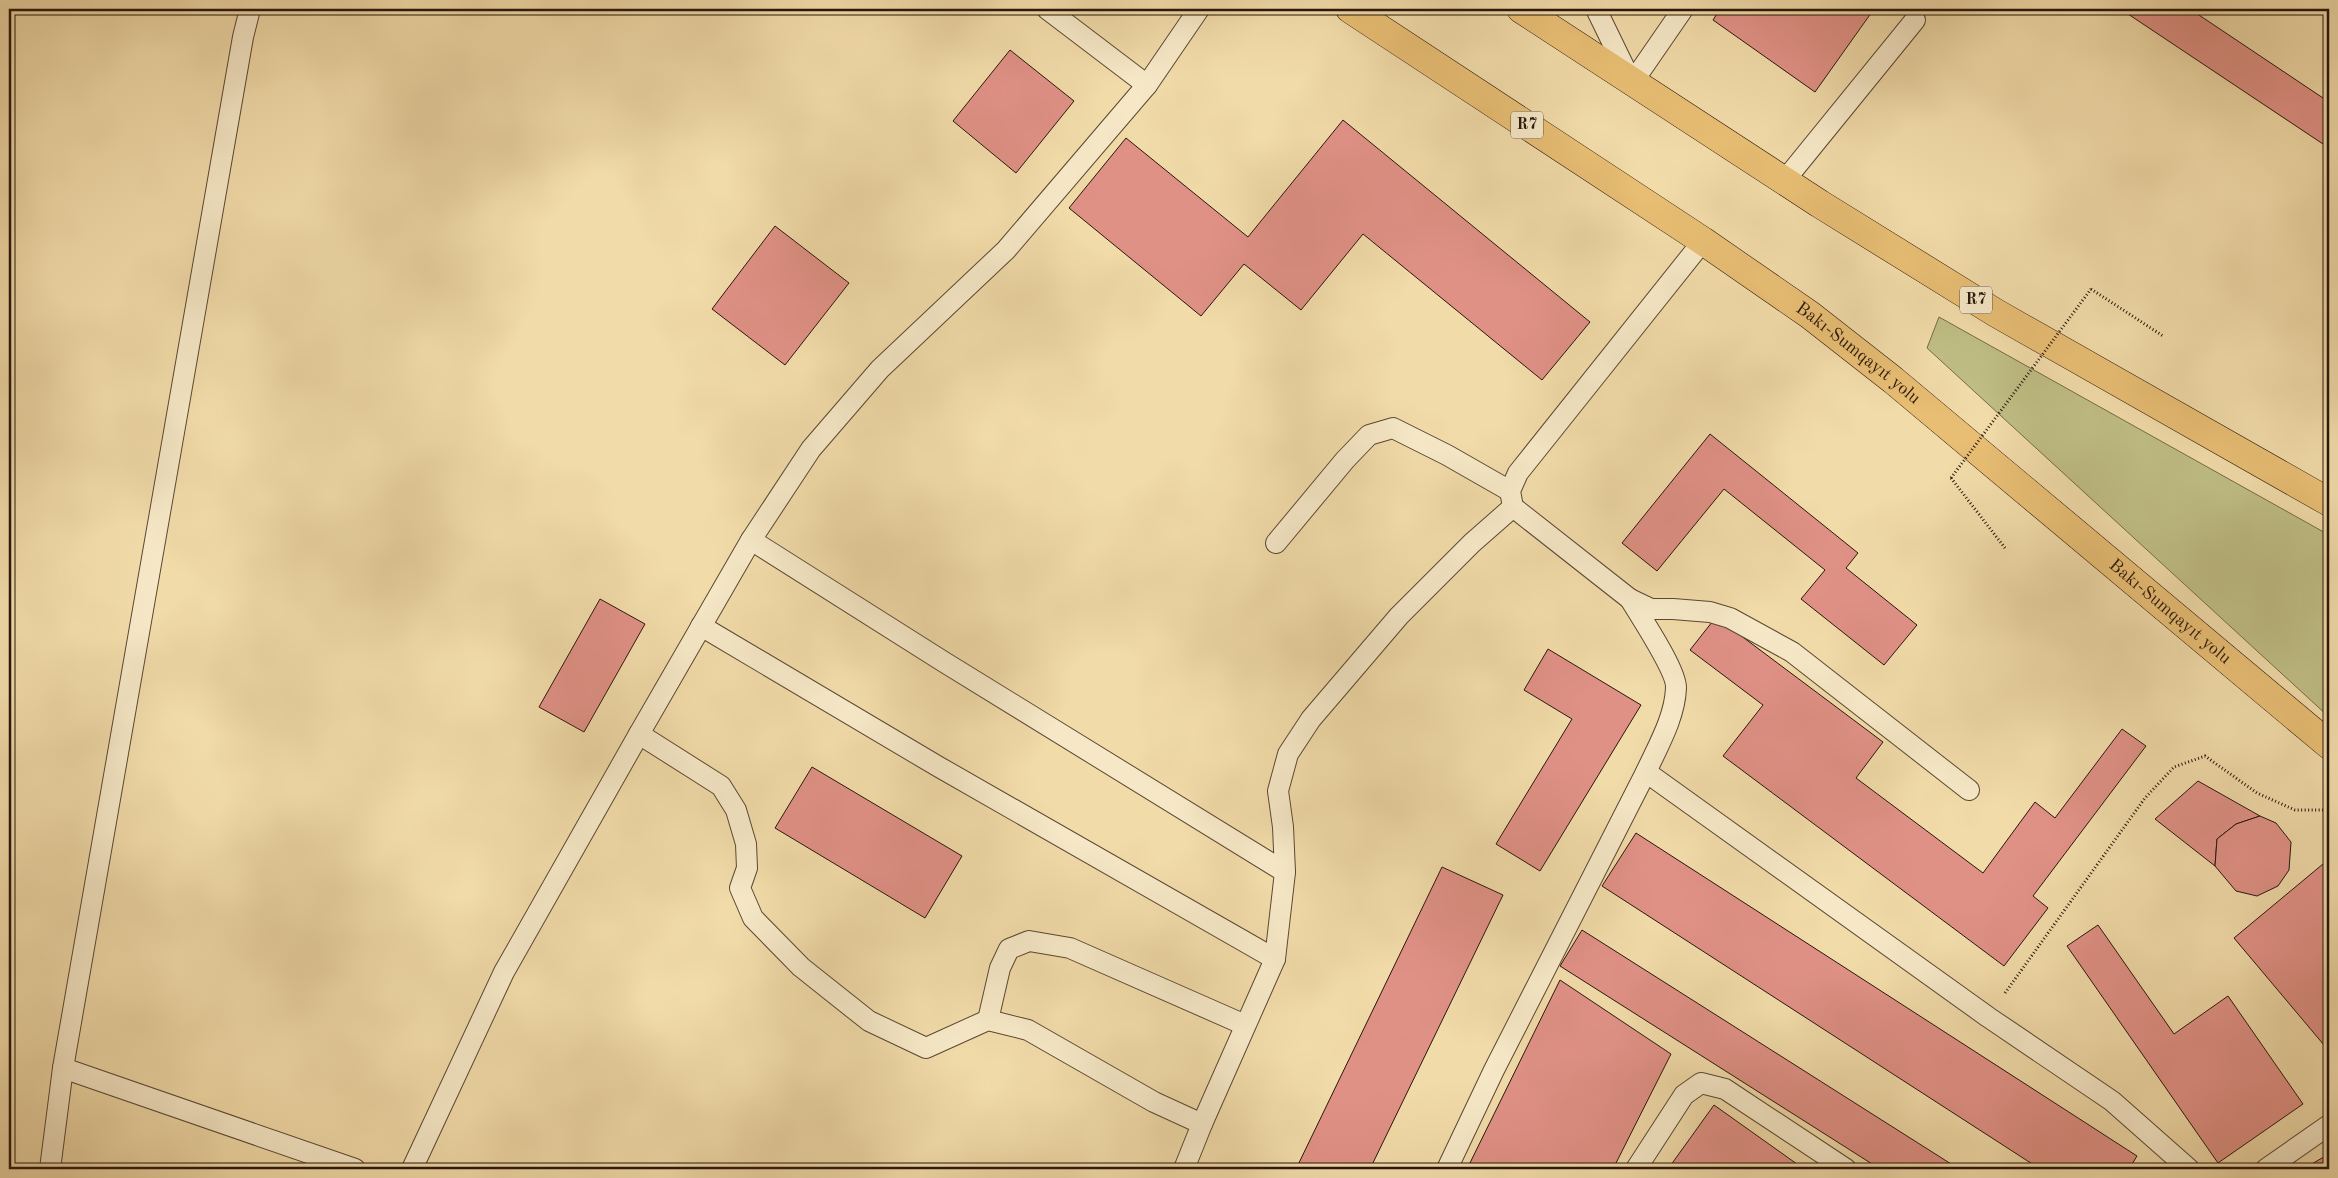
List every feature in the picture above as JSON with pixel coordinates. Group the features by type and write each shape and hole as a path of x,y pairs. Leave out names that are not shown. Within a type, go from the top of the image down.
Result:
{"highway":[{"name":"Bakı-Sumqayıt yolu","path":"1350,9 1703,241 1810,315 1893,380 2329,745"},
{"name":"R7","path":"1521,9 1820,204 1996,313 2329,502"}],"lane":[{"path":"50,1169 63,1068 250,9"},
{"path":"1047,9 1147,84"},
{"path":"412,1169 504,972 751,540 810,449 880,369 1006,250 1147,84 1199,9"},
{"path":"1596,9 1632,82 1683,9"},
{"path":"1785,180 1915,20"},
{"path":"1184,1169 1275,959 1285,872 1283,827 1278,791 1288,754 1311,719 1400,616 1512,499 1518,473 1703,241"},
{"path":"1276,543 1345,460 1368,436 1393,428 1447,455 1512,499 1630,599 1651,609 1674,608 1710,612 1730,618 1792,652 1969,790"},
{"path":"751,540 944,662 1285,872"},
{"path":"1447,1169 1494,1070 1646,772 1672,713 1676,687 1664,657 1630,599"},
{"path":"701,626 939,767 1275,959"},
{"path":"639,734 721,786 736,810 746,844 747,868 740,888 753,918 801,967 869,1021 926,1048 988,1020 1028,1030 1154,1102 1202,1124"},
{"path":"1646,772 1988,1017 2112,1101 2189,1169"},
{"path":"988,1020 1000,968 1009,949 1029,942 1070,948 1245,1025"},
{"path":"63,1068 354,1169"},
{"path":"1636,1169 1684,1094 1701,1083 1725,1089 1846,1169"},
{"path":"2266,1169 2329,1125"}],"path":[{"path":"2005,548 1950,478 2091,289 2163,336"},
{"path":"1988,1017 2145,798 2174,767 2205,756 2257,793 2295,810 2329,810"}],"shaded area":[{"path":"1939,317 2329,535 2329,717 1927,348"}],"building":[{"path":"1720,9 1786,9 1794,15 1799,9 1874,9 1815,92 1713,20"},
{"path":"2132,9 2190,9 2329,102 2329,148 2128,14"},
{"path":"1010,50 1074,101 1016,173 953,121"},
{"path":"1343,120 1590,322 1542,380 1363,234 1301,310 1244,264 1201,316 1069,208 1126,138 1248,237"},
{"path":"775,226 849,283 785,365 712,309"},
{"path":"1710,434 1858,553 1846,568 1917,625 1884,665 1801,599 1825,570 1724,489 1657,571 1622,543"},
{"path":"600,599 645,624 584,732 539,707"},
{"path":"1716,617 1883,742 1856,778 1983,873 2035,802 2055,818 2122,729 2146,746 2033,896 2048,908 2004,966 1723,756 1763,705 1690,650"},
{"path":"1548,649 1641,705 1540,871 1496,844 1572,719 1524,690"},
{"path":"812,767 962,856 925,918 775,828"},
{"path":"2198,781 2260,816 2236,824 2217,839 2215,866 2155,819"},
{"path":"2260,816 2276,823 2291,842 2289,870 2278,886 2257,896 2236,891 2215,866 2217,839 2236,824"},
{"path":"1636,833 2137,1156 2129,1169 2040,1169 1602,886"},
{"path":"2329,859 2329,1051 2234,938"},
{"path":"1442,867 1503,895 1370,1169 1296,1169"},
{"path":"2098,925 2174,1034 2228,996 2303,1104 2218,1163 2067,946"},
{"path":"1582,930 1959,1169 1880,1169 1560,966"},
{"path":"1560,980 1671,1054 1613,1169 1467,1169"},
{"path":"1714,1105 1804,1169 1668,1169"},
{"path":"2329,1154 2329,1169 2303,1169"}]}
